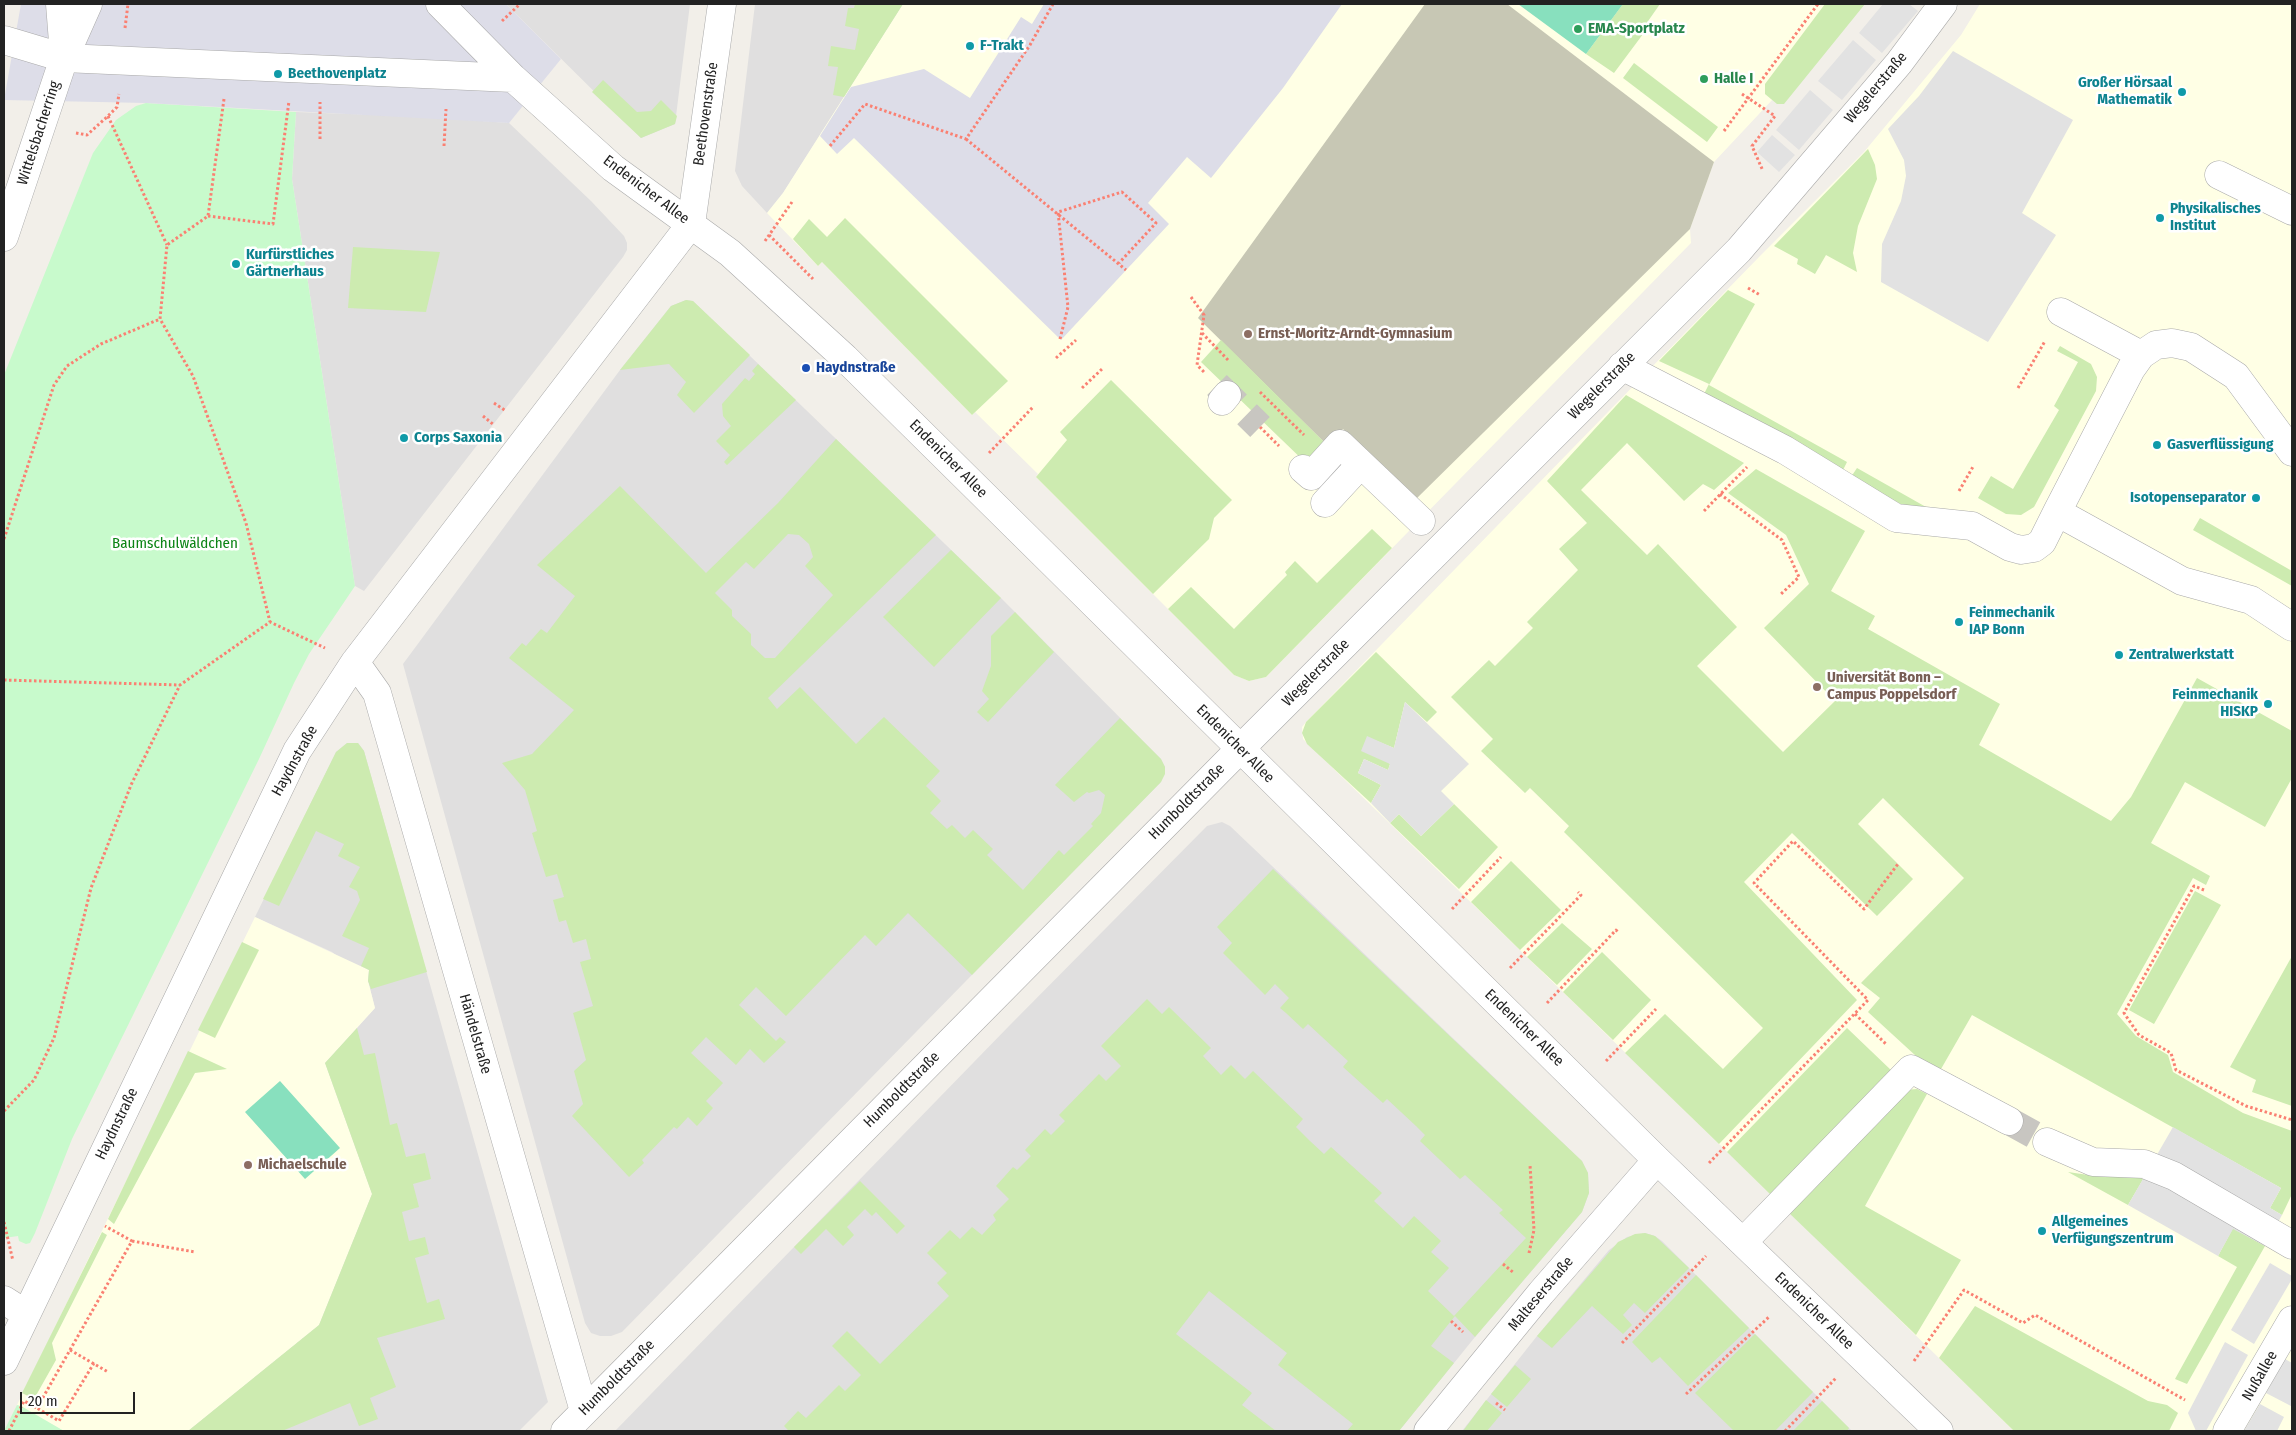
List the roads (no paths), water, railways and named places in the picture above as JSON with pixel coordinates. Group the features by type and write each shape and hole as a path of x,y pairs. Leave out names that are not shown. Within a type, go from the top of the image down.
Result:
{"street":[{"path":"60,4 64,58"},
{"path":"64,58 88,4"},
{"path":"440,4 514,78"},
{"name":"Beethovenstraße","path":"691,224 722,4"},
{"name":"Wegelerstraße","path":"1240,749 1739,250 1899,63 1943,4"},
{"path":"4,40 64,58 293,70 514,78"},
{"name":"Wittelsbacherring","path":"4,237 64,58"},
{"name":"Endenicher Allee","path":"514,78 613,168 730,253 846,358 1657,1160 1939,1431"},
{"path":"2219,175 2292,211"},
{"name":"Haydnstraße","path":"4,1361 15,1307 297,750 355,662 691,224"},
{"path":"2061,312 2141,355"},
{"path":"1622,366 1763,439 1896,518 1972,526 2010,547 2021,550 2034,548 2042,542 2131,369 2141,355 2156,345 2172,342 2191,347 2236,376 2292,452"},
{"path":"1303,469 1310,476 1340,444 1421,521"},
{"path":"1325,503 1361,464"},
{"path":"2057,512 2182,581 2251,600 2292,627"},
{"name":"Händelstraße","path":"355,662 377,693 584,1411"},
{"name":"Humboldtstraße","path":"565,1431 1240,749"},
{"path":"1737,1236 1911,1069 2009,1122"},
{"path":"2047,1142 2093,1162 2144,1164 2174,1176 2292,1245"},
{"name":"Malteserstraße","path":"1428,1431 1489,1356 1657,1160"},
{"name":"Nußallee","path":"2227,1431 2292,1320"}],"tunnel":[{"path":"1217,385 1260,427"},
{"path":"2009,1121 2047,1142"}],"place":[{"name":"EMA-Sportplatz","path":"1578,29"},
{"name":"F-Trakt","path":"970,46"},
{"name":"Beethovenplatz","path":"278,74"},
{"name":"Halle I","path":"1704,79"},
{"name":"Großer Hörsaal Mathematik","path":"2182,92"},
{"name":"Physikalisches Institut","path":"2160,218"},
{"name":"Kurfürstliches Gärtnerhaus","path":"236,264"},
{"name":"Ernst-Moritz-Arndt-Gymnasium","path":"1248,334"},
{"name":"Haydnstraße","path":"806,368"},
{"name":"Corps Saxonia","path":"404,438"},
{"name":"Gasverflüssigung","path":"2157,445"},
{"name":"Isotopenseparator","path":"2256,498"},
{"name":"Feinmechanik IAP Bonn","path":"1959,622"},
{"name":"Zentralwerkstatt","path":"2119,655"},
{"name":"Universität Bonn – Campus Poppelsdorf","path":"1817,687"},
{"name":"Feinmechanik HISKP","path":"2268,704"},
{"name":"Michaelschule","path":"248,1165"},
{"name":"Allgemeines Verfügungszentrum","path":"2042,1231"}],"park label":[{"name":"Baumschulwäldchen","path":"175,544"}]}
